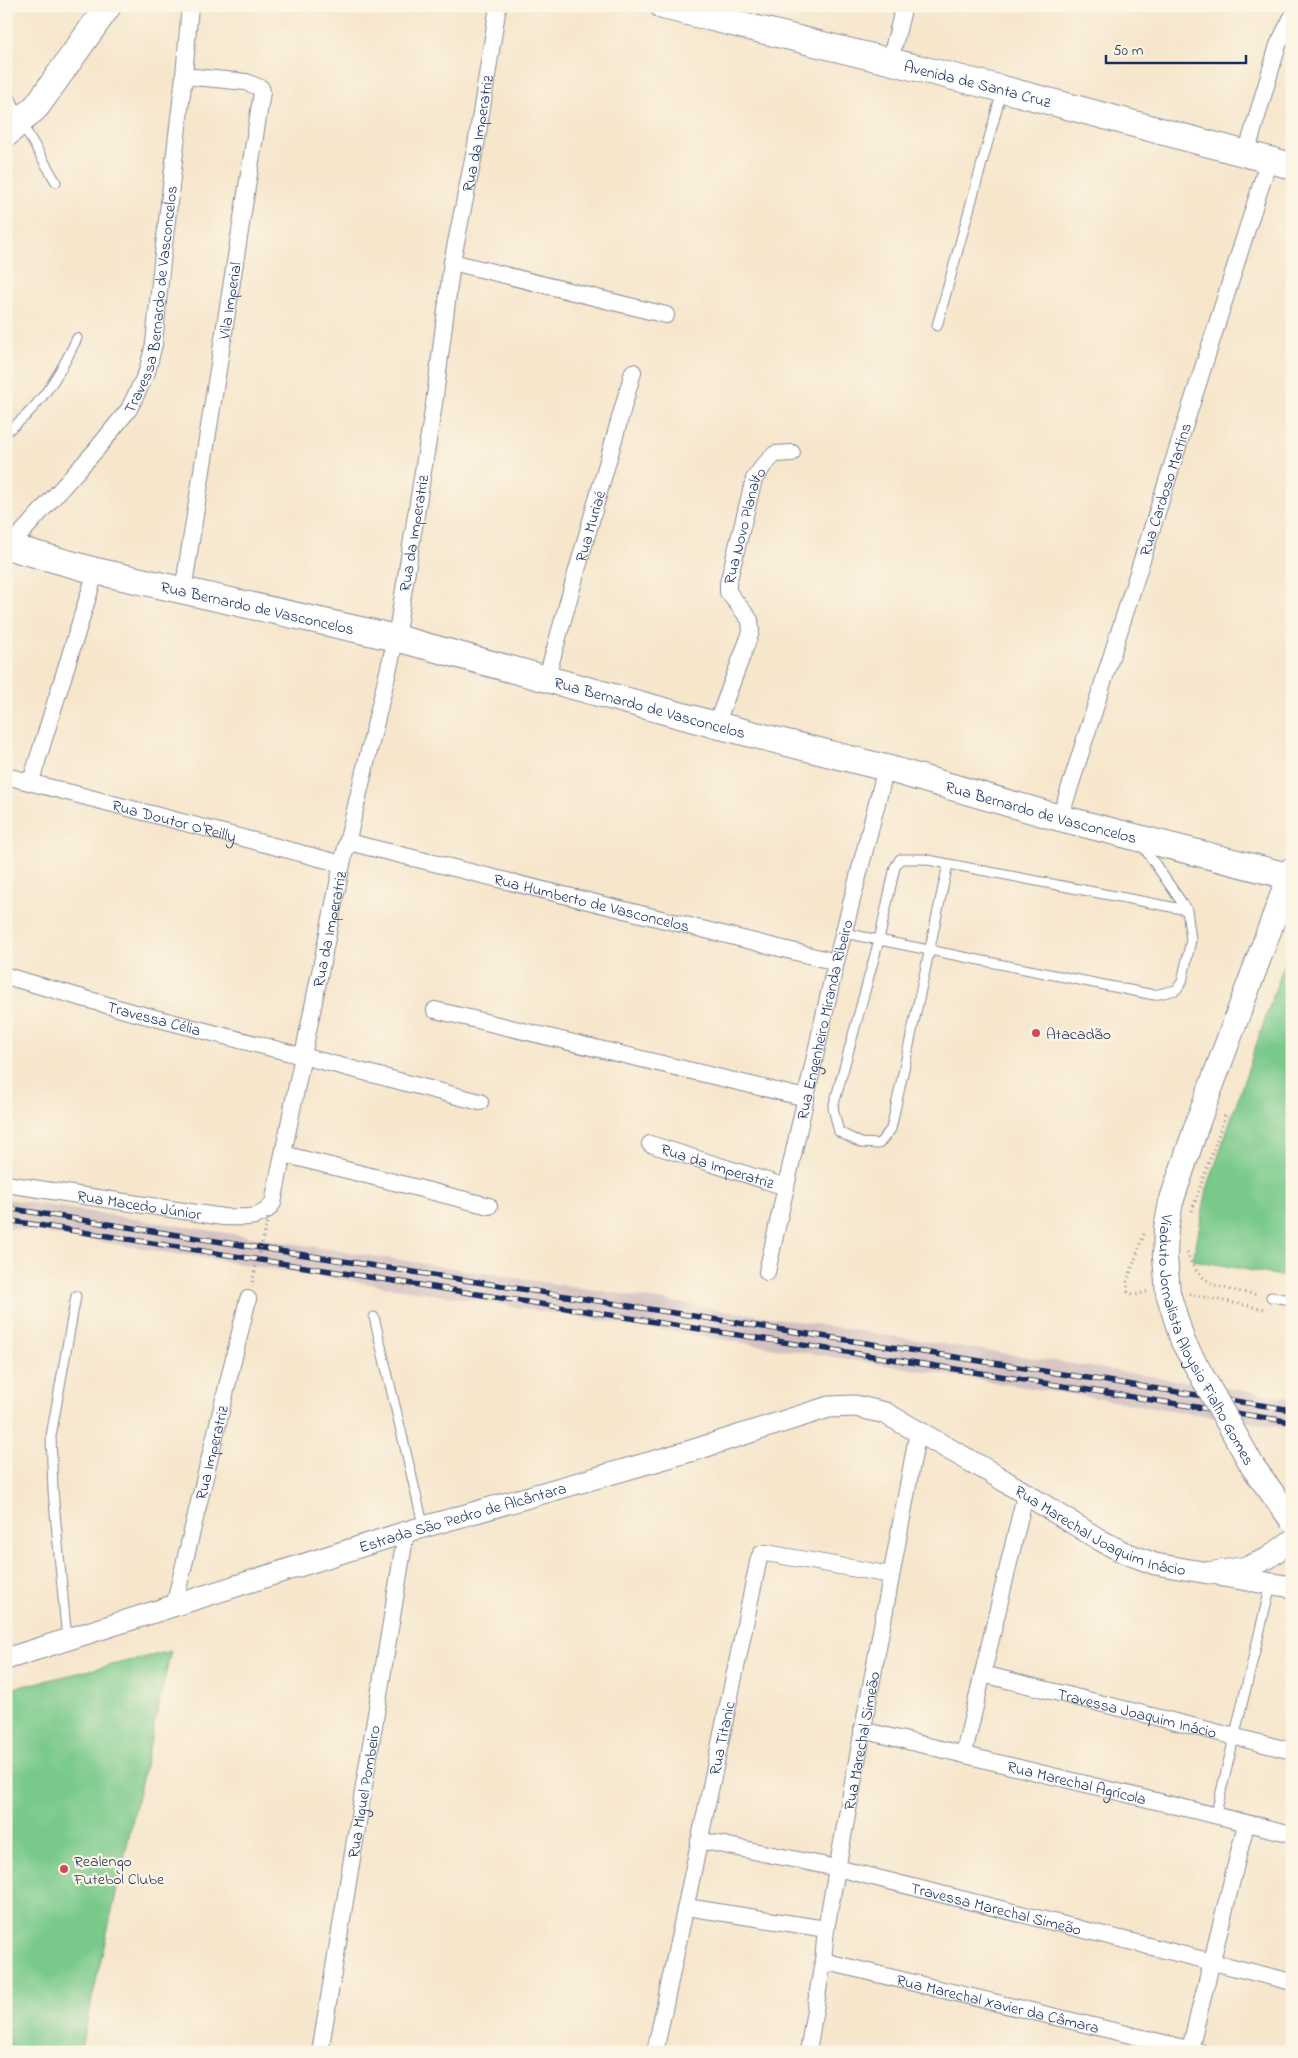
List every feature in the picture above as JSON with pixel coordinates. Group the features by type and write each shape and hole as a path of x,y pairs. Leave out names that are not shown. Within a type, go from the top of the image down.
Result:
{"main road":[{"path":"13,128 37,106 52,87 108,6"},
{"name":"Avenida de Santa Cruz","path":"663,6 704,11 1269,160"},
{"name":"Rua Bernardo de Vasconcelos","path":"8,547 96,571 396,638 546,680 886,768 1060,818 1291,874"},
{"name":"Viaduto Jornalista Aloysio Fialho Gomes","path":"1291,874 1199,1119 1171,1202 1166,1229 1165,1257 1168,1293 1183,1342 1253,1467 1292,1520"}],"street":[{"name":"Travessa Bernardo de Vasconcelos","path":"8,547 96,450 129,409 147,372 154,344 190,6"},
{"name":"Rua da Imperatriz","path":"269,1213 275,1196 342,864 396,638 434,404 452,262 476,145 498,6"},
{"path":"890,61 904,6"},
{"name":"Rua Cardoso Martins","path":"1060,818 1269,160 1278,45 1292,17"},
{"name":"Vila Imperial","path":"183,591 262,92 261,88 255,84 246,82 184,76"},
{"path":"452,262 666,314"},
{"name":"Rua Muriaé","path":"546,680 632,372"},
{"name":"Rua Novo Planalto","path":"716,725 751,632 750,620 728,592 728,584 754,479 764,464 775,454 792,453"},
{"path":"30,781 96,571"},
{"name":"Rua Engenheiro Miranda Ribeiro","path":"767,1272 836,962 886,768"},
{"name":"Rua Doutor O'Reilly","path":"6,776 342,864"},
{"name":"Rua Humberto de Vasconcelos","path":"348,842 836,962"},
{"name":"Travessa Célia","path":"6,976 128,1011 302,1056"},
{"path":"435,1010 806,1098"},
{"path":"302,1056 480,1102"},
{"name":"Rua da Imperatriz","path":"650,1144 786,1187"},
{"path":"283,1154 489,1206"},
{"name":"Rua Macedo Júnior","path":"6,1184 223,1217 253,1217 269,1213"},
{"name":"Rua Imperatriz","path":"174,1606 249,1293"},
{"name":"Estrada São Pedro de Alcântara","path":"6,1659 415,1530 694,1450 829,1407 855,1406 886,1413 918,1430"},
{"name":"Rua Marechal Joaquim Inácio","path":"918,1430 1123,1552 1155,1564 1208,1573 1258,1564 1292,1540"},
{"name":"Rua Marechal Simeão","path":"808,2052 836,1868 918,1430"},
{"path":"964,1753 1025,1495"},
{"name":"Rua Miguel Pombeiro","path":"320,2052 415,1530"},
{"name":"Rua Titanic","path":"655,2052 756,1565 761,1554 766,1553 891,1575"},
{"path":"1208,1573 1292,1587"},
{"name":"Travessa Joaquim Inácio","path":"983,1674 1292,1751"},
{"name":"Rua Marechal Agrícola","path":"862,1730 964,1753 1215,1817 1292,1834"},
{"path":"1196,2050 1212,1962 1246,1824"},
{"name":"Travessa Marechal Simeão","path":"699,1840 836,1868 1292,1982"},
{"path":"686,1907 826,1929"},
{"name":"Rua Marechal Xavier da Câmara","path":"823,1961 1196,2050"}],"lane":[{"path":"6,88 13,128 56,182"},
{"path":"937,326 1003,89"},
{"path":"6,432 28,414 40,400 77,338"},
{"path":"844,933 1154,994 1176,990 1182,982 1190,940 1187,910 1137,838"},
{"path":"948,864 891,1130 879,1144 861,1143 839,1132 834,1108 879,940 895,867 900,859 923,859 1187,910"},
{"path":"67,1641 53,1491 52,1436 55,1408 76,1296"},
{"path":"1271,1297 1292,1300"},
{"path":"374,1317 415,1530"},
{"path":"1215,1817 1271,1584"}],"path":[{"path":"1190,1217 1228,1106"},
{"path":"249,1293 269,1213"},
{"path":"1186,1249 1192,1266 1200,1277 1228,1289 1271,1297"}],"shaded area":[{"path":"6,1199 1292,1398 1292,1429 6,1227"}],"green space":[{"path":"1292,940 1292,1278 1193,1260 1207,1189"},
{"name":"Realengo Futebol Clube","path":"171,1651 80,2052 19,2052 6,2049 6,1690"}],"railway":[{"path":"6,1208 1292,1410"},
{"path":"6,1220 1292,1422"}],"place":[{"name":"Atacadão","path":"1036,1033"},
{"name":"Realengo Futebol Clube","path":"64,1869"}]}
